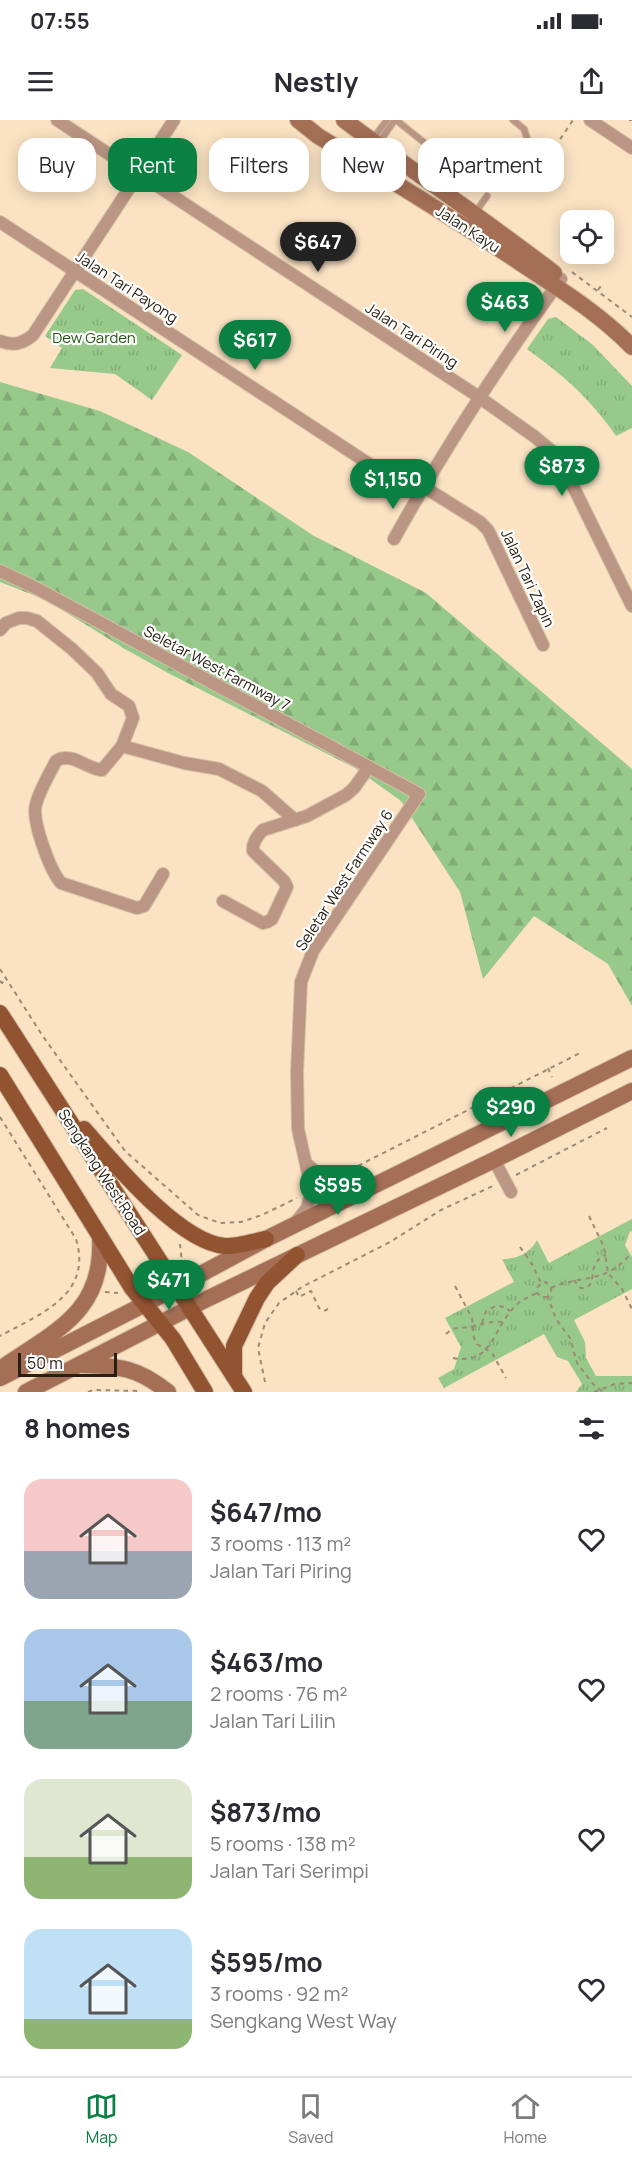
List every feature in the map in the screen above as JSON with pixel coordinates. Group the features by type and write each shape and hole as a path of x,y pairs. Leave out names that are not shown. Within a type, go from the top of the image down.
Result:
{"main road":[{"name":"Jalan Kayu","path":"298,120 321,138"},
{"name":"Jalan Kayu","path":"344,120 369,138"},
{"name":"Jalan Kayu","path":"406,168 470,221 558,283 610,315 632,335"},
{"name":"Jalan Kayu","path":"406,187 470,221"},
{"name":"Jalan Kayu","path":"558,283 605,321 632,347"},
{"name":"Sengkang West Road","path":"0,1013 244,1392"},
{"path":"1,1371 145,1304 266,1239 632,1058"},
{"path":"0,1076 132,1288 173,1339 205,1392"},
{"path":"26,1392 190,1308 632,1091"},
{"path":"51,1092 124,1173 186,1230 206,1241 226,1246 266,1239"},
{"path":"1,1371 61,1329 81,1308 90,1291 101,1258 100,1237"},
{"path":"234,1376 234,1346 257,1298 267,1283 297,1256"},
{"path":"82,1365 112,1366 129,1370 150,1378 168,1392"}],"street":[{"name":"Jalan Tari Piring","path":"57,120 108,153"},
{"path":"163,138 174,120"},
{"path":"590,120 632,148"},
{"path":"0,341 18,344 33,334 128,192"},
{"name":"Jalan Tari Piring","path":"167,192 480,398 553,452 566,472 632,606"},
{"name":"Jalan Tari Payong","path":"0,222 421,492"},
{"path":"394,539 480,398 558,283"},
{"name":"Jalan Tari Zapin","path":"421,492 480,522 488,530 543,645"},
{"name":"Seletar West Farmway 7","path":"0,572 7,573 45,592 419,794"},
{"path":"0,630 6,623 27,618 37,621 97,673 111,694 129,706 133,718 122,746 102,770 71,758 61,758 56,761 35,806 38,826 50,867 61,883 137,908 144,906 163,874"},
{"path":"122,746 184,763 219,769 262,791 295,820"},
{"path":"223,901 262,923 272,919 287,887 252,847 263,830 307,816 351,792 369,767"},
{"name":"Seletar West Farmway 6","path":"312,1191 308,1165 298,1129 298,1008 301,982 313,951 419,794"},
{"path":"494,1160 511,1192"},
{"path":"308,1165 327,1182 339,1189 350,1190 374,1186"},
{"path":"294,1226 307,1209 312,1191"}],"lane":[{"path":"376,138 387,120"},
{"path":"378,138 396,120 418,138"},
{"path":"513,120 522,127 527,138"},
{"path":"470,221 487,196"}],"path":[{"path":"561,138 573,120"},
{"path":"597,291 603,283"},
{"path":"0,969 42,1035 125,1151 198,1215 220,1223 241,1222 312,1191"},
{"path":"0,981 2,983 6,979"},
{"path":"327,1182 580,1053"},
{"path":"548,1068 552,1077"},
{"path":"0,1117 75,1239 80,1253 79,1268 74,1284 47,1312 0,1336"},
{"path":"265,1382 258,1348 265,1323 279,1303 296,1291 390,1242 441,1210 607,1128"},
{"path":"589,1216 604,1247 608,1273 622,1289 632,1309"},
{"path":"520,1247 541,1283"},
{"path":"551,1288 574,1279 592,1278 608,1273 632,1253"},
{"path":"574,1279 580,1288 591,1285 595,1262 606,1255"},
{"path":"537,1293 537,1288 541,1283 546,1282 551,1288 548,1297"},
{"path":"455,1286 472,1318 474,1338 477,1344 492,1353 506,1378"},
{"path":"296,1291 299,1297 311,1291 318,1309 328,1310"},
{"path":"537,1293 543,1298 548,1297"},
{"path":"453,1358 470,1360 486,1350 510,1311 522,1299 537,1293"},
{"path":"548,1297 556,1319 570,1338 577,1363 603,1392"},
{"path":"482,1323 486,1311 492,1306 499,1305 510,1311"},
{"path":"446,1334 456,1327 503,1322"},
{"path":"594,1392 615,1384 632,1383"},
{"path":"88,1392 93,1390 143,1392"}],"green space":[{"name":"Dew Garden","path":"83,289 182,355 152,400 115,374 50,368 62,348 45,336 75,290"},
{"path":"556,317 593,345 632,386 632,428 616,436 576,388 527,349 548,319"},
{"path":"0,382 100,411 188,452 314,536 426,593 632,769 632,1006 608,964 534,916 483,979 460,892 401,801 355,768 168,673 46,600 0,582"},
{"path":"632,1219 632,1232 630,1231 625,1245 632,1257 632,1289 574,1320 585,1342 586,1358 596,1376 632,1376 632,1392 576,1392 582,1384 568,1361 557,1357 544,1334 444,1388 438,1378 454,1369 461,1347 445,1318 514,1282 502,1259 522,1255 531,1249 537,1240 549,1263"}]}
